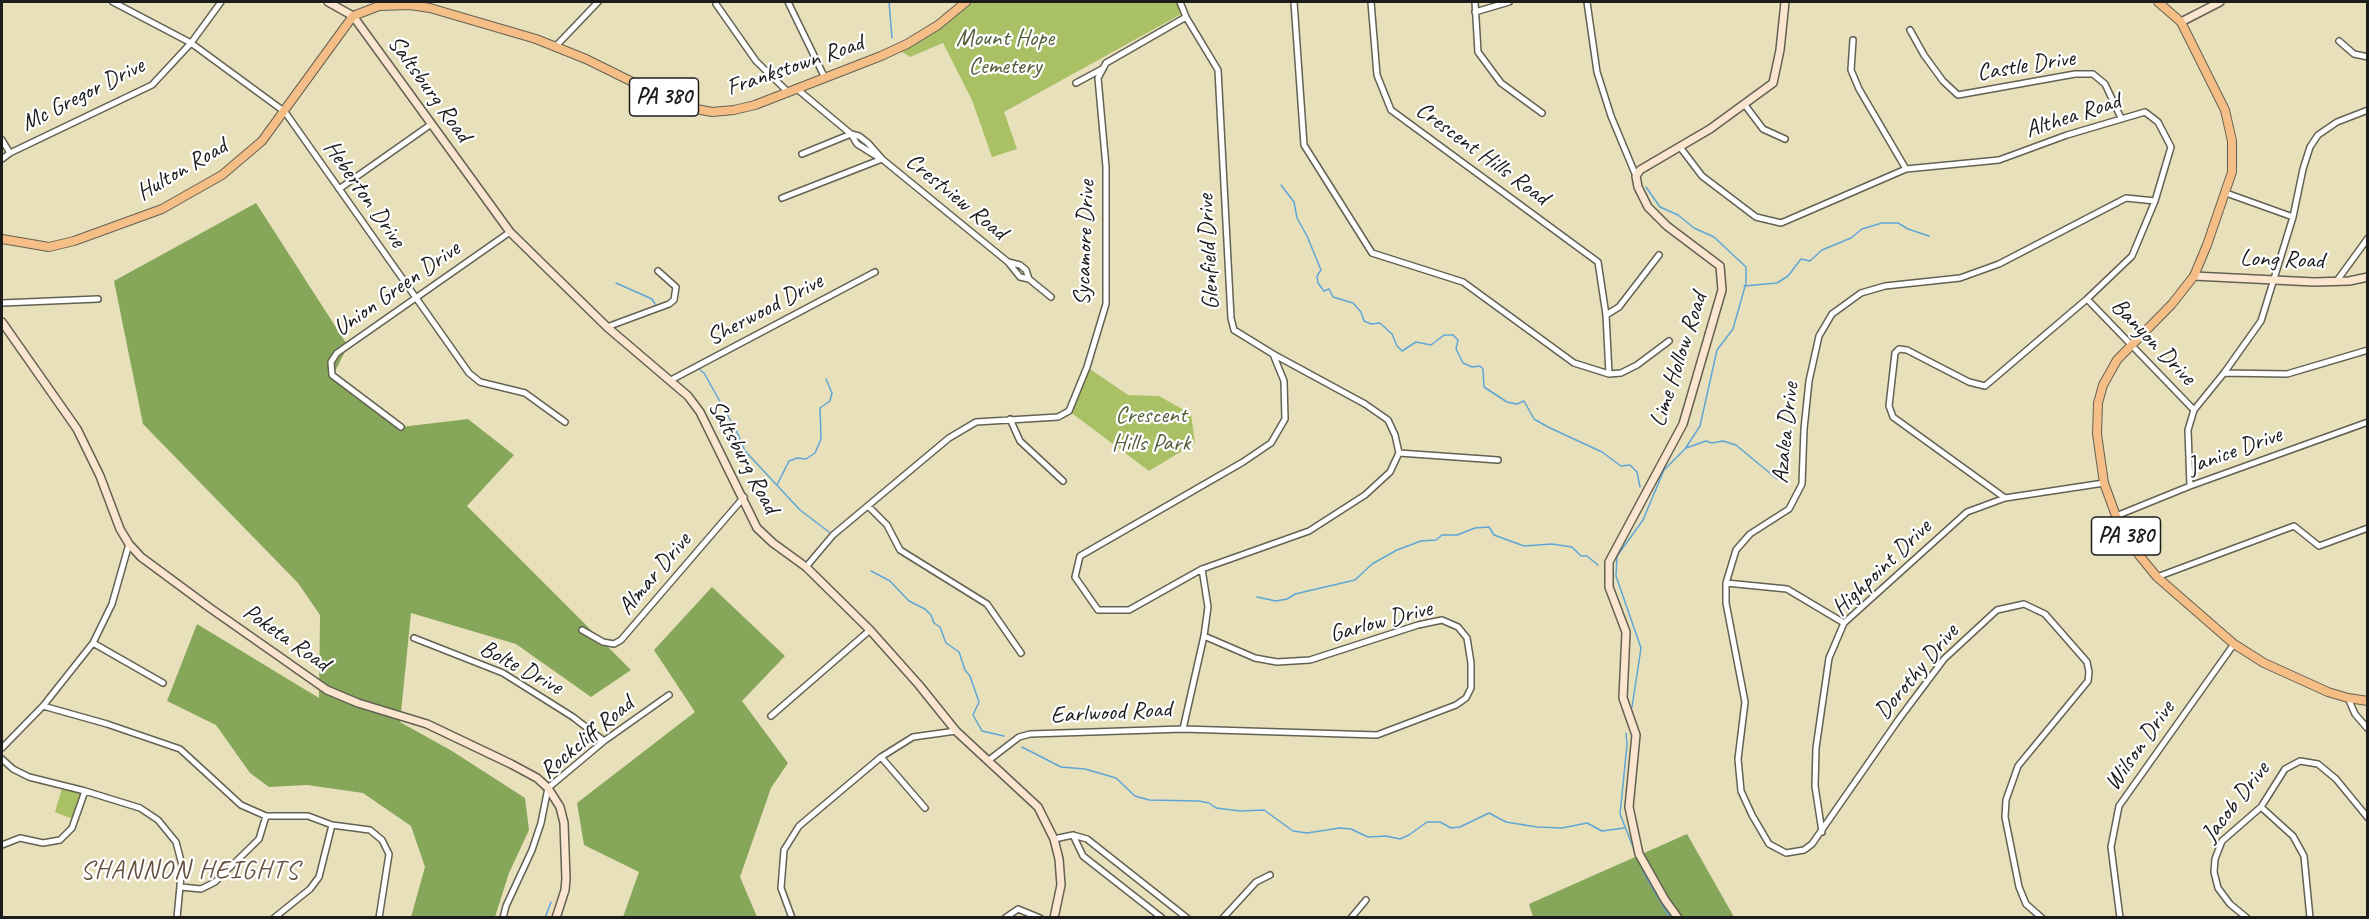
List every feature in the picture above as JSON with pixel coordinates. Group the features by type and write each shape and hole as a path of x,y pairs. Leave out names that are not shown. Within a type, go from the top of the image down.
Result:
{"main road":[{"name":"Frankstown Road","path":"353,16 379,4 430,8 556,46 673,102 702,111 723,111 744,108 797,89 907,44 938,25 966,2"},
{"name":"PA 380","path":"2158,2 2181,22 2222,103 2231,128 2232,163 2226,193 2194,276 2172,304 2130,345 2106,377 2098,403 2097,434 2104,483 2116,516 2132,545 2157,577 2234,644 2264,663 2348,698 2367,701"},
{"name":"Hulton Road","path":"2,239 39,246 61,245 162,209 234,166 262,141 353,16"}],"street":[{"name":"Heberton Drive","path":"113,2 191,43 285,112 469,373 480,382 525,393 565,422"},
{"name":"Mc Gregor Drive","path":"2,159 10,153 152,85 191,43 221,2"},
{"name":"Saltsburg Road","path":"328,2 353,16 430,125 510,232 607,327 688,396 700,412 744,497 757,528 806,567 870,630 956,731 1038,807 1054,839 1059,859 1061,885 1054,918"},
{"path":"556,46 598,2"},
{"path":"789,2 825,78"},
{"name":"Glenfield Drive","path":"1180,2 1186,17 1218,70 1232,324 1234,330 1273,354"},
{"path":"1294,2 1304,146 1372,253 1463,282 1574,363 1609,374 1621,373 1637,365 1669,341"},
{"name":"Crescent Hills Road","path":"1371,2 1377,75 1391,110 1598,262 1606,315 1609,374"},
{"path":"1474,2 1478,51 1501,83 1542,113"},
{"path":"1475,12 1509,2"},
{"path":"1587,2 1597,72 1611,116 1636,176"},
{"path":"1636,176 1640,170 1745,105 1773,83 1780,50 1785,2"},
{"path":"2181,22 2220,2"},
{"path":"716,4 756,61 788,92"},
{"path":"1076,83 1186,17"},
{"name":"Castle Drive","path":"1910,30 1937,73 1958,95 2075,74 2093,74 2105,84 2121,118"},
{"path":"1853,40 1851,70 1859,89 1906,169"},
{"path":"2339,40 2354,54 2367,57"},
{"name":"Sycamore Drive","path":"806,567 833,535 949,438 976,422 1058,417 1069,411 1087,367 1106,304 1106,167 1098,78 1102,69"},
{"name":"Crestview Road","path":"797,89 851,134 863,149 882,159 1008,262 1026,270 1029,279 1051,297"},
{"path":"1745,105 1763,129 1785,139"},
{"path":"2190,486 2188,430 2194,410 2261,321 2275,281 2310,147 2318,135 2337,122 2367,110"},
{"name":"Althea Road","path":"1680,147 1702,176 1756,217 1781,223 1906,169 1999,160 2145,112 2158,122 2171,147 2155,201 2132,256 2087,299 1985,386 1968,382 1907,350 1899,349 1894,353 1888,406 1893,417 2005,498"},
{"path":"339,189 430,125"},
{"path":"802,154 851,134"},
{"path":"2,140 10,153"},
{"path":"782,198 882,159"},
{"name":"Lime Hollow Road","path":"1636,176 1638,187 1648,207 1667,226 1720,266 1722,290 1683,424 1609,562 1609,587 1626,632 1623,698 1636,735 1629,807 1639,854 1678,918"},
{"path":"2226,193 2293,217"},
{"name":"Azalea Drive","path":"1822,832 1804,850 1786,853 1770,844 1752,815 1741,791 1738,759 1745,702 1726,603 1726,583 1736,550 1750,534 1789,508 1802,484 1809,381 1819,336 1832,315 1861,293 1885,286 1960,278 1999,264 2126,198 2155,201"},
{"name":"Union Green Drive","path":"401,427 332,375 331,362 337,353 414,297 510,232"},
{"path":"2336,282 2367,238"},
{"path":"1606,315 1619,307 1659,255"},
{"path":"607,327 669,304 674,300 676,287 658,271"},
{"name":"Sherwood Drive","path":"671,380 875,272"},
{"name":"Long Road","path":"2194,276 2336,282 2367,277"},
{"path":"2,303 98,298"},
{"name":"Banyon Drive","path":"2087,299 2194,410"},
{"name":"Poketa Road","path":"2,322 77,429 129,544 141,557 327,690 358,703 427,724 511,764 537,778 548,788 560,807 564,823 566,879 556,918"},
{"path":"2224,373 2287,374 2367,350"},
{"path":"1273,354 1365,404 1388,420 1395,435 1399,453 1390,472 1365,495 1309,531 1202,569 1129,610 1098,610 1075,577 1080,556 1243,462 1270,443 1285,418 1284,381 1273,354"},
{"path":"1010,419 1020,441 1063,481"},
{"name":"Janice Drive","path":"2116,516 2190,486 2367,422"},
{"path":"1399,453 1498,460"},
{"name":"Highpoint Drive","path":"1822,832 1815,786 1816,748 1829,658 1844,623 1967,512 2005,498 2104,483"},
{"name":"Almar Drive","path":"582,630 603,642 614,644 621,640 744,497"},
{"path":"868,506 887,525 900,550 987,604 1021,653"},
{"path":"2157,577 2294,526 2319,546 2367,528"},
{"path":"2,748 43,706 93,643 112,604 129,544"},
{"name":"Earlwood Road","path":"989,760 1025,734 1183,729 1208,608 1202,569"},
{"path":"1726,583 1787,589 1844,623"},
{"name":"Dorothy Drive","path":"1822,832 1899,719 1944,659 1997,610 2024,604 2045,614 2087,662 2089,672 2088,681 2018,766 2006,800 2005,817 2019,888 2026,904 2042,918"},
{"name":"Garlow Drive","path":"1183,729 1377,735 1456,705 1466,698 1471,688 1471,663 1467,638 1458,627 1442,620 1418,625 1310,660 1299,661 1277,662 1255,658 1204,636"},
{"path":"771,716 870,630"},
{"name":"Bolte Drive","path":"414,638 502,673 564,711 604,741"},
{"path":"93,643 163,683"},
{"name":"Wilson Drive","path":"2120,918 2111,847 2119,806 2234,644"},
{"name":"Rockcliff Road","path":"503,918 506,906 535,841 548,788 604,741 669,695"},
{"path":"2348,698 2355,714 2367,729"},
{"path":"43,706 180,749 242,805 266,816 308,816 332,825 370,830 382,840 389,854 379,918"},
{"path":"792,918 781,888 784,850 799,825 881,757 913,737 956,731"},
{"path":"881,757 925,808"},
{"path":"2,759 13,769 29,777 140,808 158,820 176,842 182,865 177,918"},
{"name":"Jacob Drive","path":"2247,918 2230,904 2218,888 2214,872 2215,859 2222,841 2261,807 2285,769 2300,761 2318,764 2336,779 2367,818"},
{"path":"2,844 20,838 43,843 60,840 72,828 85,791"},
{"path":"2261,807 2293,836 2304,856 2310,918"},
{"path":"181,887 201,889 215,882 259,838 266,816"},
{"path":"274,918 310,889 319,877 332,825"},
{"path":"1073,835 1083,856 1162,918"},
{"path":"1054,839 1073,835 1087,839 1187,918"},
{"path":"1223,918 1256,882 1270,875"},
{"path":"1351,918 1366,900"},
{"path":"1005,918 1018,909 1040,918"}],"green space":[{"name":"Mount Hope Cemetery","path":"966,2 1180,2 1185,12 1004,112 1017,149 992,157 972,100 943,43 910,57 898,49"},
{"path":"256,203 348,346 333,375 401,427 468,419 514,455 467,506 631,670 591,697 516,644 411,613 400,722 452,751 525,798 529,830 509,873 495,917 411,917 425,867 411,826 363,793 307,785 269,787 250,773 216,725 167,701 197,624 319,698 320,615 298,583 143,424 114,281"},
{"name":"Crescent Hills Park","path":"1087,367 1128,395 1159,396 1191,414 1195,443 1149,471 1069,411"},
{"path":"712,587 785,656 742,701 788,763 771,788 740,877 757,917 623,917 639,872 584,845 577,803 695,712 654,650"},
{"path":"63,785 85,791 75,820 55,812"},
{"path":"1687,834 1734,917 1533,917 1529,904"}],"waterway":[{"path":"889,2 892,38"},
{"path":"1281,185 1294,202 1297,218 1321,270 1317,276 1318,283 1324,291 1329,289 1333,297 1353,303 1361,312 1364,321 1371,324 1380,323 1392,334 1402,351 1416,342 1431,345 1444,335 1453,335 1458,340 1456,349 1463,363 1472,367 1480,366 1483,369 1484,387 1507,402 1517,404 1524,401 1534,419 1602,452 1621,466 1630,465 1637,472 1640,487"},
{"path":"1632,707 1641,648 1616,576 1617,556 1643,520 1664,470 1685,449 1700,426 1717,350 1733,329 1746,283 1746,267 1714,237 1694,228 1678,215 1660,207 1646,187"},
{"path":"1744,286 1777,283 1788,276 1801,259 1810,261 1822,250 1851,238 1862,229 1882,223 1898,223 1929,236"},
{"path":"616,283 652,299 655,304"},
{"path":"699,369 704,373 736,430 745,451 800,510 829,532"},
{"path":"777,485 789,461 797,458 806,459 815,453 821,439 820,408 830,401 832,393 826,379"},
{"path":"1686,448 1706,441 1712,443 1723,441 1736,445 1777,479"},
{"path":"1257,597 1276,601 1287,599 1295,594 1355,580 1372,564 1397,550 1421,541 1436,540 1442,535 1457,535 1475,528 1489,527 1494,535 1524,546 1552,544 1572,547 1581,556 1587,556 1598,565"},
{"path":"871,571 890,581 909,601 925,609 931,615 934,623 940,627 946,643 959,652 965,670 970,676 979,702 973,715 982,731 1004,736"},
{"path":"1626,733 1627,745 1620,814 1635,852"},
{"path":"1022,747 1061,767 1085,769 1116,778 1135,796 1149,800 1199,801 1209,803 1216,808 1240,811 1264,810 1293,831 1307,833 1340,828 1351,829 1368,837 1386,836 1400,839 1427,822 1440,822 1451,828 1460,827 1489,813 1506,822 1537,827 1562,828 1587,823 1602,831 1624,828"},
{"path":"1638,859 1670,918"},
{"path":"545,918 551,902"}],"district":[{"name":"SHANNON HEIGHTS","path":"190,871"}]}
